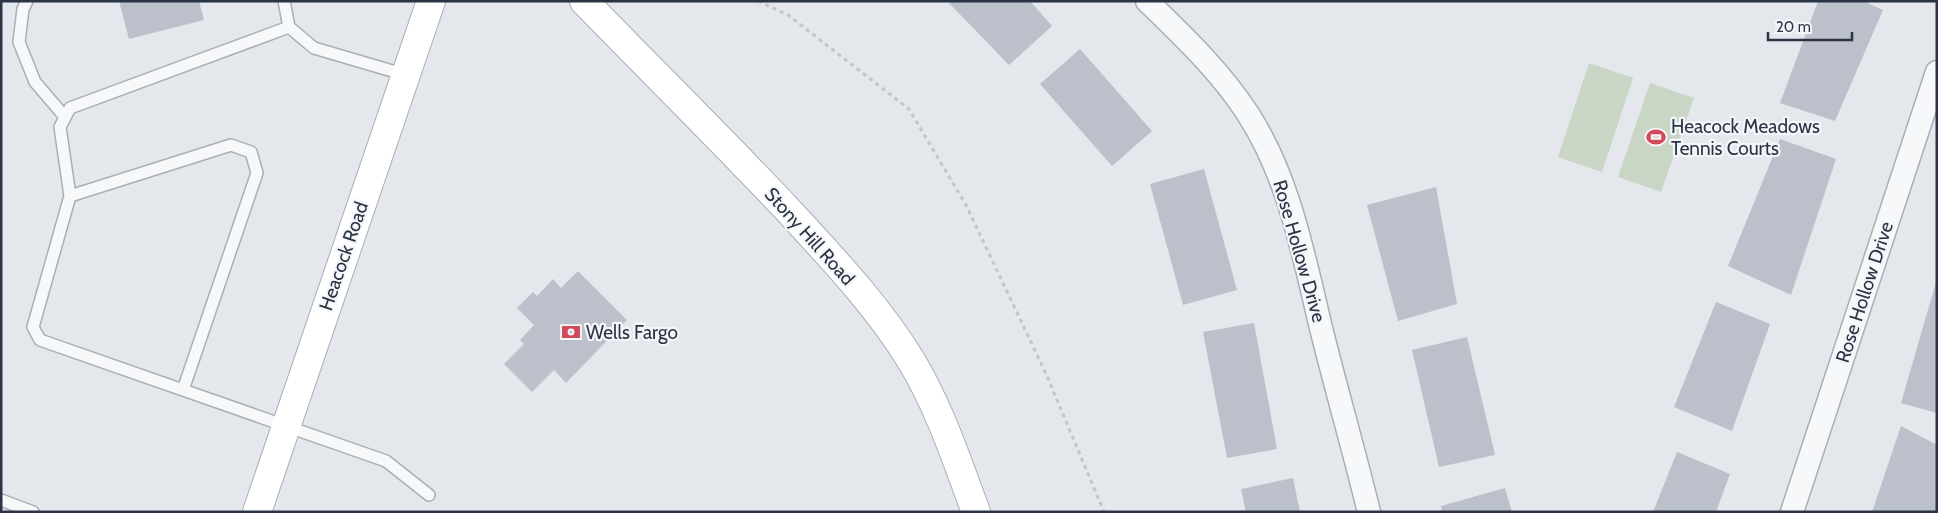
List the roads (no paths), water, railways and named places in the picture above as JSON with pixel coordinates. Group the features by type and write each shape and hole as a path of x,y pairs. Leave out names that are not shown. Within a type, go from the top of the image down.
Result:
{"street":[{"name":"Heacock Road","path":"257,512 431,1"},
{"name":"Stony Hill Road","path":"584,1 756,176 829,254 878,311 912,362 940,417 976,512"},
{"name":"Rose Hollow Drive","path":"1147,1 1176,28 1222,80 1248,114 1267,147 1279,175 1299,234 1369,512"},
{"name":"Rose Hollow Drive","path":"1792,512 1937,72"}],"lane":[{"path":"27,1 23,9 19,42 35,82 65,117"},
{"path":"284,1 289,27 314,48 406,75"},
{"path":"289,27 70,108 60,127 70,196 33,327 40,340 386,461 430,495"},
{"path":"70,196 231,145 251,152 257,173 183,390"},
{"path":"1,500 32,512"}],"place":[{"name":"Heacock Meadows Tennis Courts","path":"1656,137"},
{"name":"Wells Fargo","path":"571,332"}]}
